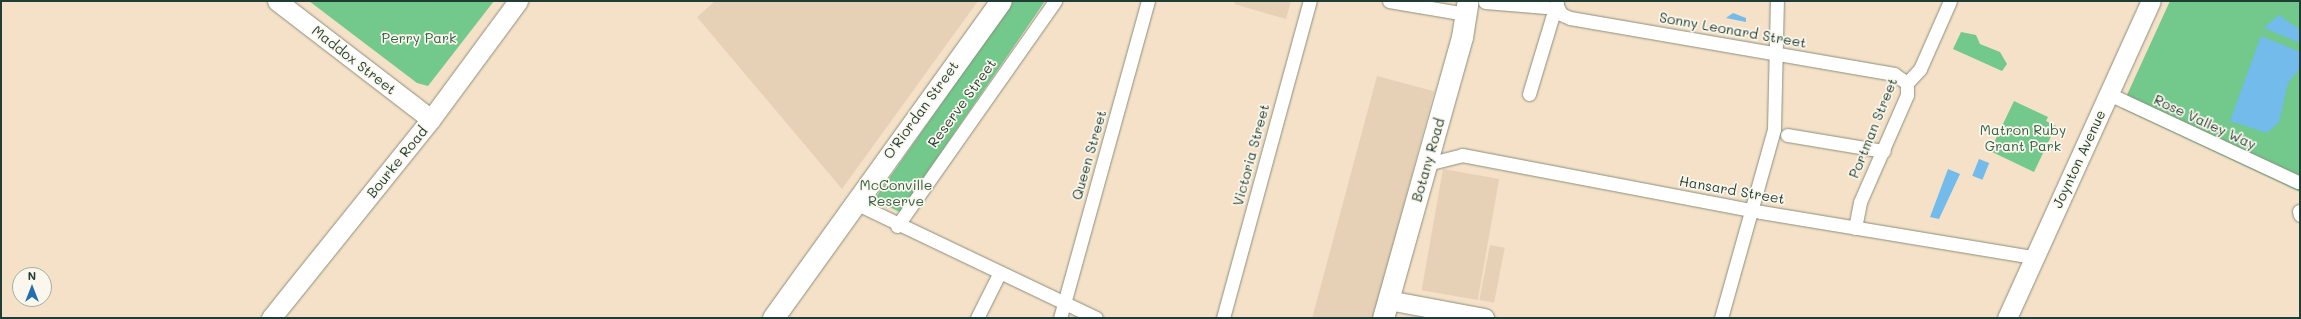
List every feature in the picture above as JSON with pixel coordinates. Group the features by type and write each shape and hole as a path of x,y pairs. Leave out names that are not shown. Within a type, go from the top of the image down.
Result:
{"main road":[{"name":"O'Riordan Street","path":"773,318 1000,1"},
{"name":"Botany Road","path":"1386,309 1473,6"}],"street":[{"name":"Maddox Street","path":"277,1 431,119"},
{"name":"Bourke Road","path":"271,318 431,119 518,1"},
{"name":"Reserve Street","path":"897,226 1055,1"},
{"name":"Queen Street","path":"1060,318 1148,1"},
{"name":"Victoria Street","path":"1223,318 1310,1"},
{"path":"1389,1 1473,6 1553,5 1529,94"},
{"path":"1721,318 1772,134 1778,55 1777,1"},
{"name":"Portman Street","path":"1855,228 1860,202 1884,151 1908,93 1907,83 1920,69 1950,1"},
{"name":"Joynton Avenue","path":"2007,317 2016,294 2151,1"},
{"name":"Sonny Leonard Street","path":"1553,5 1561,14 1570,18 1894,74 1907,83"},
{"name":"Rose Valley Way","path":"2109,94 2292,180"},
{"path":"1787,135 1884,151"},
{"name":"Hansard Street","path":"1427,164 1462,155 1751,210 2033,257"},
{"path":"855,203 897,226 1096,318"},
{"path":"977,318 999,274"},
{"path":"1386,309 1484,318"}],"shaded area":[{"path":"715,1 978,1 842,189 697,17"},
{"path":"1235,1 1291,1 1286,19 1234,4"},
{"path":"1377,76 1434,91 1373,318 1312,318"},
{"path":"1443,169 1499,179 1478,300 1422,290"},
{"path":"1490,245 1505,248 1494,303 1479,300"}],"green space":[{"name":"Perry Park","path":"309,1 494,1 428,86 417,83"},
{"name":"McConville Reserve","path":"1013,1 1045,1 900,212 874,200"},
{"path":"2170,1 2300,1 2300,192 2121,108"},
{"path":"1961,32 1976,35 1980,44 2000,52 2007,64 2002,71 1953,49"},
{"name":"Matron Ruby Grant Park","path":"2014,101 2048,117 2046,121 2056,126 2034,172 1990,151"}],"water":[{"path":"1733,13 1746,18 1746,22 1726,18"},
{"path":"2279,15 2300,30 2300,43 2264,28"},
{"path":"2261,36 2300,52 2300,68 2288,83 2279,122 2267,133 2230,121"},
{"path":"1979,159 1989,163 1982,180 1972,176"},
{"path":"1948,169 1960,174 1939,219 1930,217"}]}
